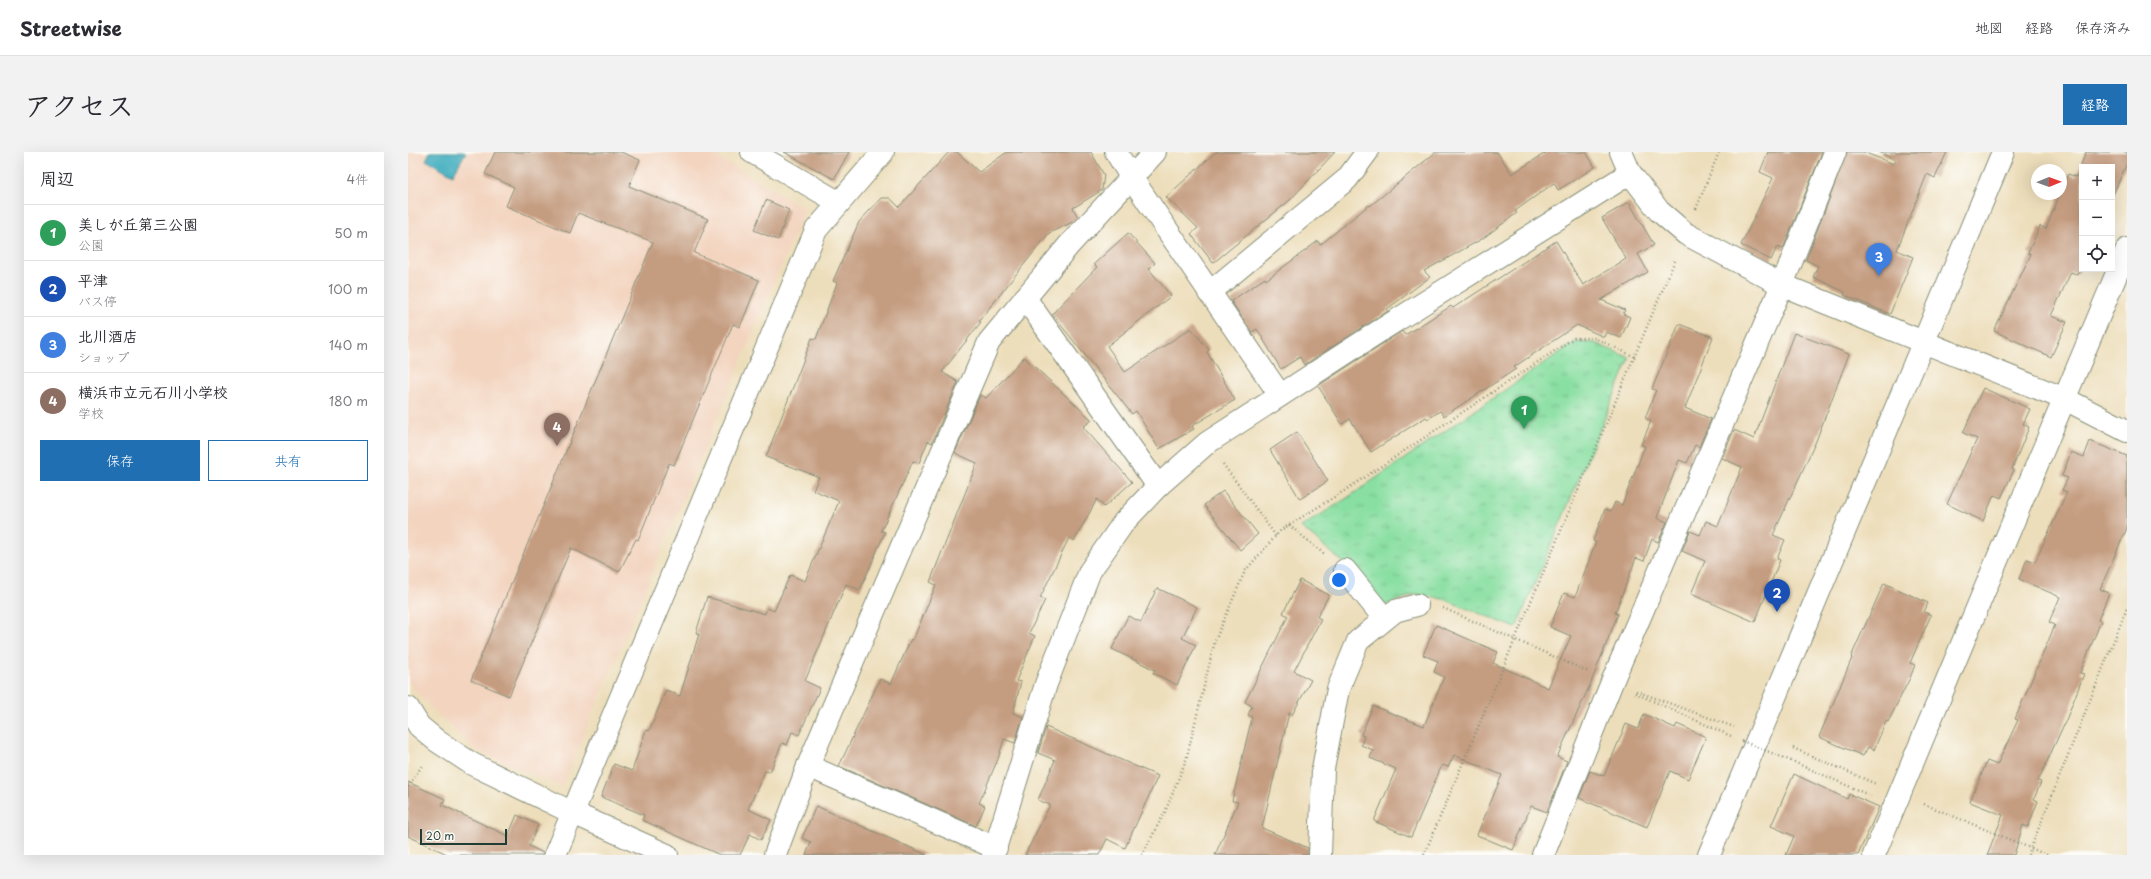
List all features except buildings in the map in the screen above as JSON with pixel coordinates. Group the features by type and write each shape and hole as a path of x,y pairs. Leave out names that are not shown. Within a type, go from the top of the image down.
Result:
{"street":[{"path":"752,152 838,202"},
{"path":"555,855 816,230 838,202 883,152"},
{"path":"1116,152 1131,177 1209,293 1280,395"},
{"path":"775,855 808,766 989,342 1069,245 1155,152"},
{"path":"1209,293 1347,179 1368,152"},
{"path":"1621,152 1630,173 1659,211 1686,234 1782,285 2065,399 2127,431"},
{"path":"1543,855 1612,682 1782,285 1835,152"},
{"path":"1709,855 2004,152"},
{"path":"808,766 995,852 1046,684 1090,571 1124,522 1158,486 1207,443 1630,173"},
{"path":"1874,855 2127,249"},
{"path":"1025,298 1158,486"},
{"path":"1345,570 1384,618"},
{"path":"1320,855 1323,770 1338,689 1358,642 1384,618 1394,611 1417,605"},
{"path":"408,708 420,726 442,745 472,764 573,813 667,855"}],"path":[{"path":"1424,855 1513,640 1635,358 1719,152"},
{"path":"1142,855 1165,812 1186,760 1214,641 1245,571 1276,536 1289,525 1344,491 1574,338 1595,338 1635,358"},
{"path":"1207,443 1276,536"},
{"path":"1289,525 1345,570"},
{"path":"1417,605 1441,607 1513,640 1596,675"},
{"path":"2028,855 2127,608"},
{"path":"1634,690 1734,727"},
{"path":"1641,697 1876,798"},
{"path":"1793,748 1882,787"},
{"path":"1923,804 2047,855"}],"shaded area":[{"path":"408,152 710,152 805,209 562,787 475,750 429,706 408,682"}],"green space":[{"path":"1575,342 1595,343 1630,358 1516,628 1443,599 1416,594 1385,605 1351,569 1301,527 1344,500"}],"water":[{"path":"430,152 466,152 453,175 426,160"}],"place":[{"name":"北川酒店","path":"1879,276"},
{"name":"美しが丘第三公園","path":"1524,429"},
{"name":"横浜市立元石川小学校","path":"557,446"},
{"name":"平津","path":"1777,612"}]}
